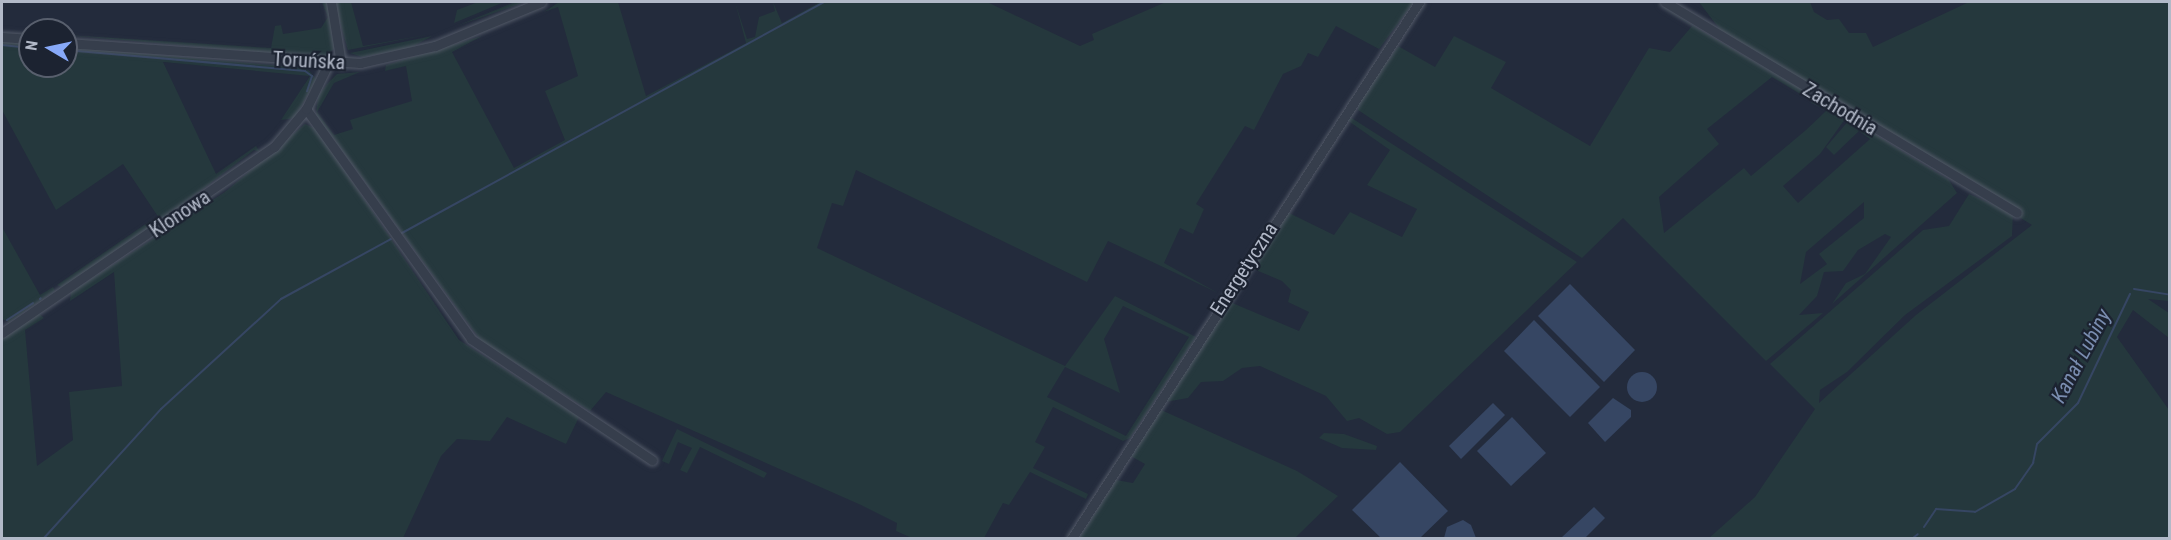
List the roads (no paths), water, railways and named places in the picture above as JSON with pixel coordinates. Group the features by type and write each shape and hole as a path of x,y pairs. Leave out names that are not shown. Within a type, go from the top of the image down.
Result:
{"street":[{"path":"331,2 341,64"},
{"name":"Toruńska","path":"78,44 341,64 435,46 541,2"},
{"name":"Energetyczna","path":"1072,538 1419,2"},
{"name":"Zachodnia","path":"1665,2 2017,213"},
{"path":"2,37 18,38"},
{"name":"Klonowa","path":"2,333 266,153 306,109 328,64"},
{"path":"306,109 466,333 652,460"}],"water":[{"path":"1570,284 1635,350 1604,382 1538,316"},
{"path":"1534,320 1600,387 1570,417 1504,351"},
{"path":"1642,372 1648,373 1656,381 1656,393 1648,401 1642,402 1636,401 1628,393 1627,387 1628,381 1636,373"},
{"path":"1613,398 1631,410 1631,417 1605,442 1588,423"},
{"path":"1493,403 1505,415 1461,459 1449,446"},
{"path":"1512,417 1546,453 1511,486 1477,451"},
{"path":"1400,462 1448,511 1420,538 1381,538 1352,510"},
{"path":"1594,507 1605,518 1585,538 1561,538"},
{"path":"1463,520 1471,525 1476,538 1444,538 1447,527"}],"waterway":[{"path":"402,233 824,2"},
{"path":"2,45 18,47"},
{"path":"78,51 305,71 312,76 307,91"},
{"path":"44,538 161,409 281,299 391,239"},
{"name":"Kanał Lubiny","path":"2134,289 2170,295"},
{"name":"Kanał Lubiny","path":"1924,527 1936,509 1975,512 2015,489 2033,463 2037,444 2078,403 2130,294"},
{"path":"7,320 33,303"},
{"name":"Kanał Lubiny","path":"1913,538 1918,534"}]}
